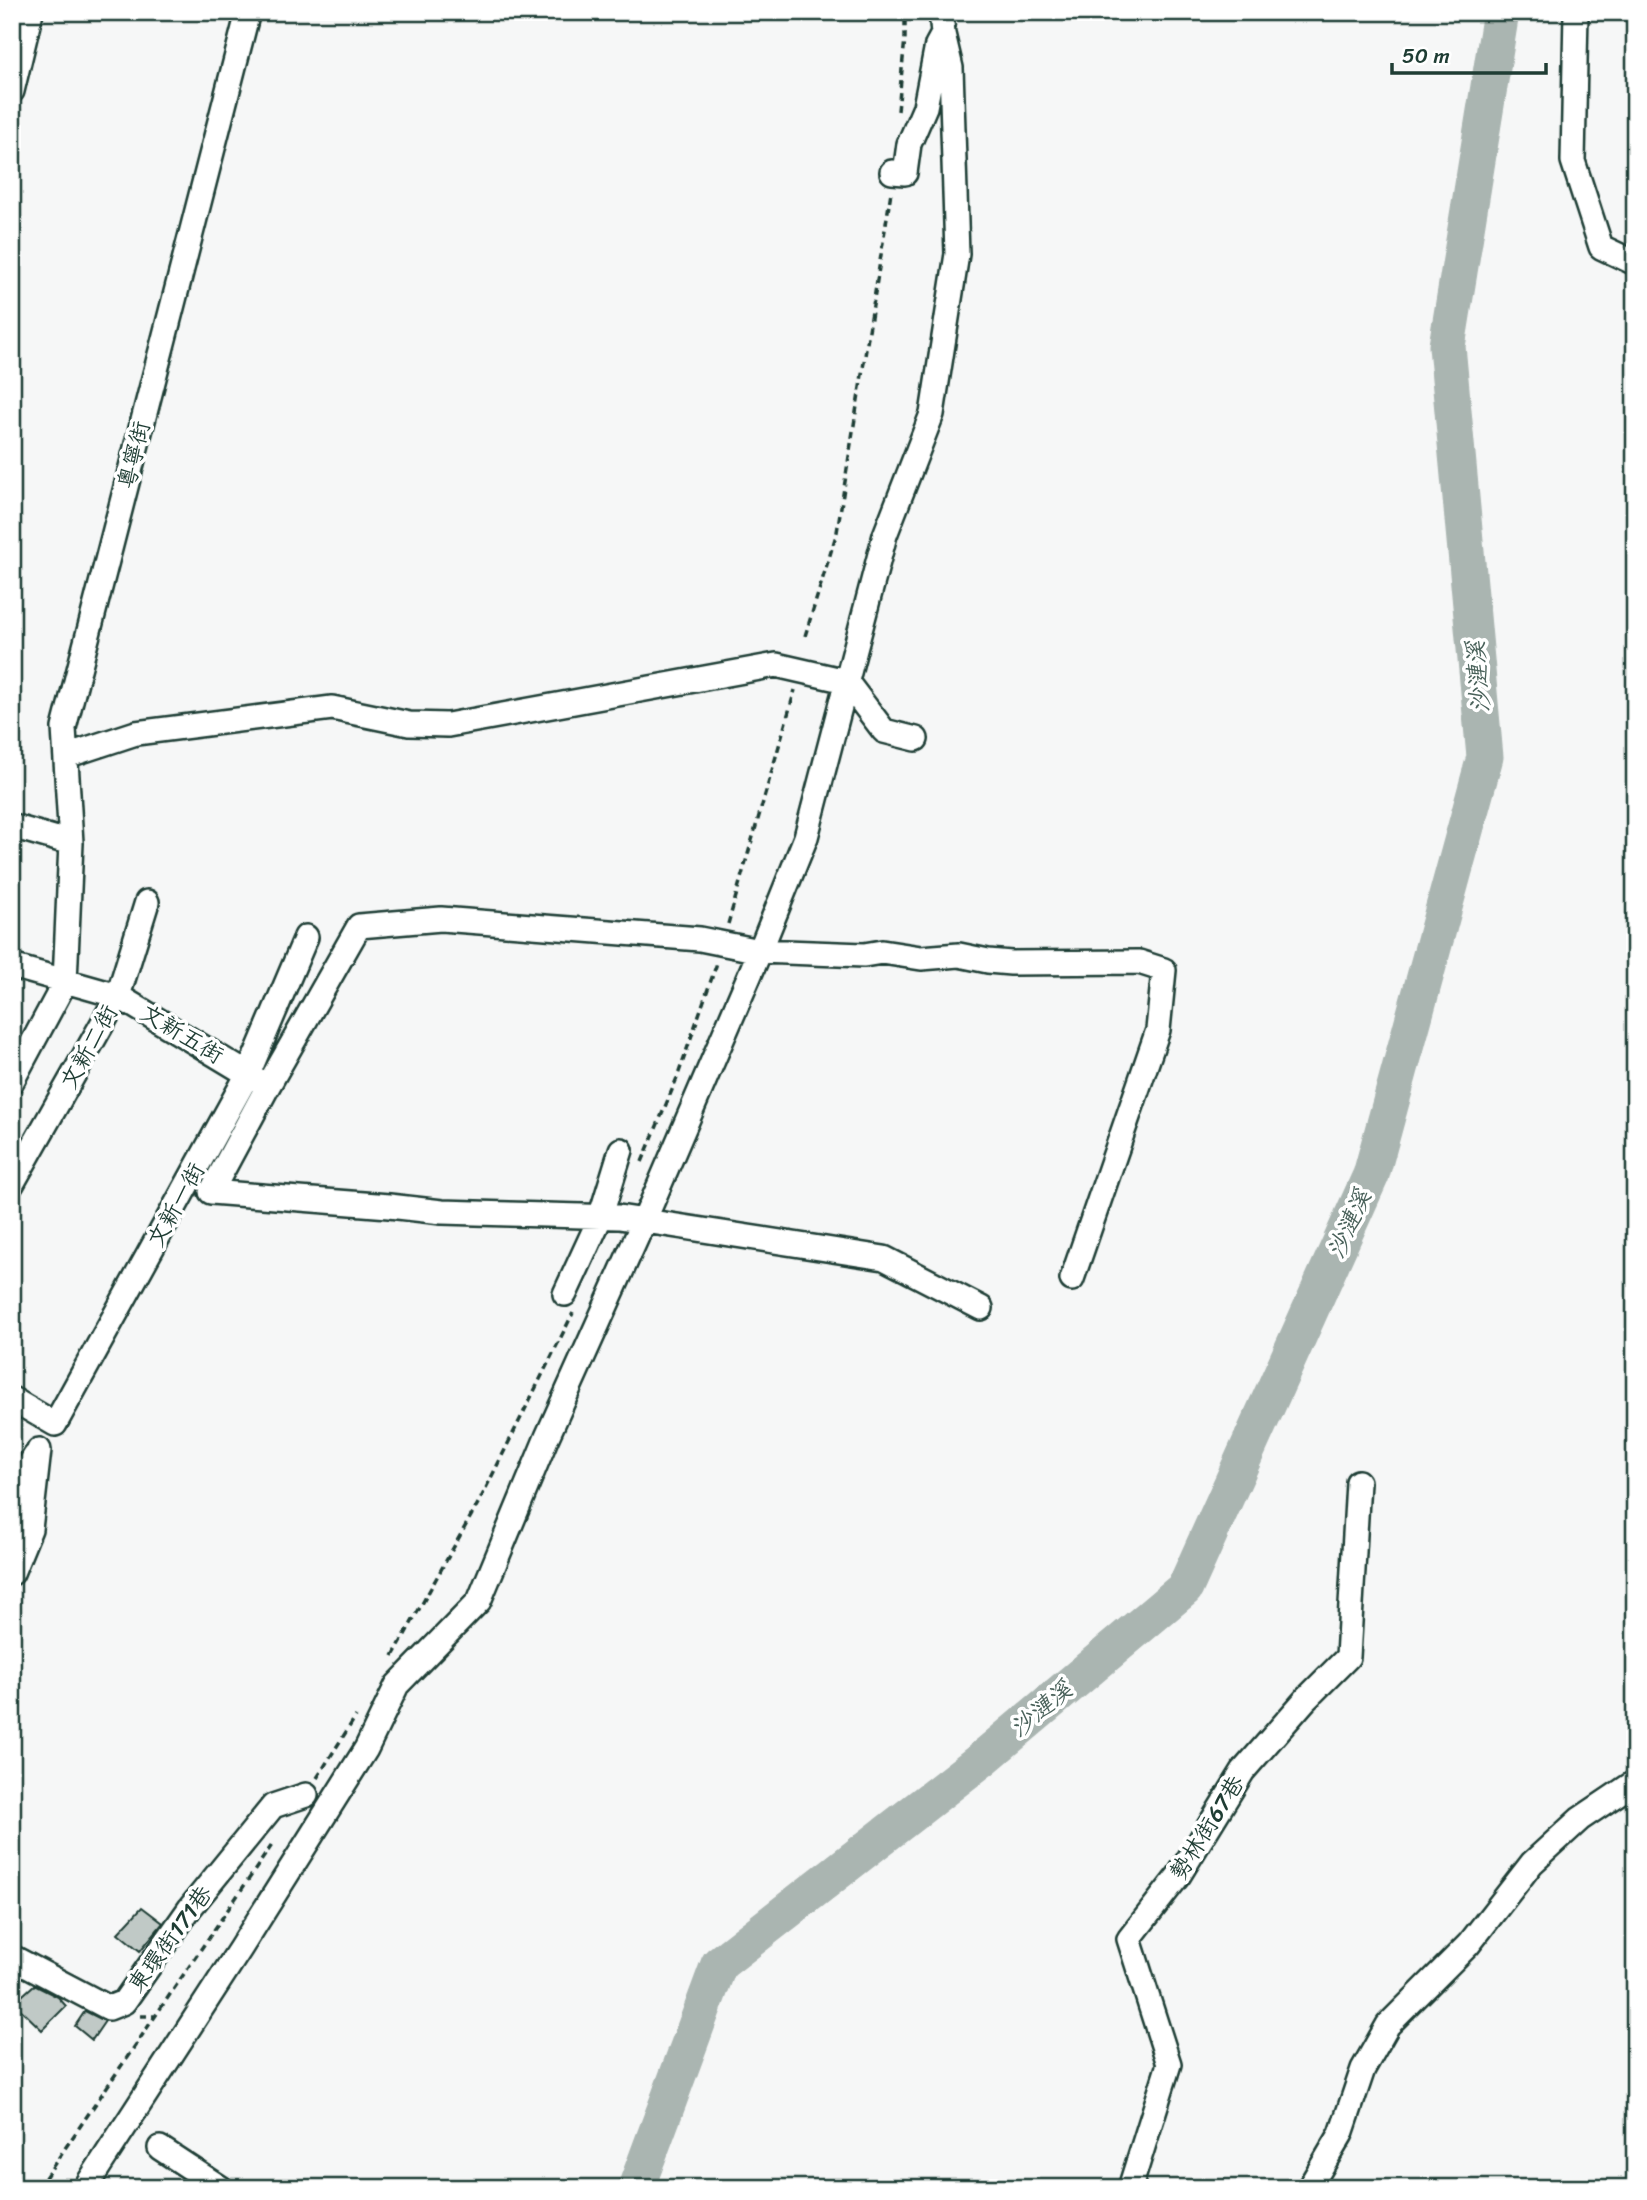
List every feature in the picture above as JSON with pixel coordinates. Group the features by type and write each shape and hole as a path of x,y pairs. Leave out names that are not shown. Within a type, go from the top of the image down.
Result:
{"street":[{"path":"12,91 32,12"},
{"name":"粵寧街","path":"71,843 64,728 248,12"},
{"path":"1576,12 1573,161 1601,247 1635,263"},
{"path":"892,172 905,173 909,144 925,107 942,23"},
{"path":"85,2188 248,1938 366,1749 397,1685 479,1601 547,1437 644,1221 760,951 806,836 885,535 932,414 957,254 951,68 942,23"},
{"path":"66,757 136,733 332,708 409,724 448,725 776,665 846,681 884,731 916,739"},
{"path":"12,826 71,843 65,982 12,1081"},
{"name":"文新二街","path":"12,1184 118,996 147,902"},
{"path":"981,1308 884,1258 619,1217 442,1212 211,1192 258,1080 359,926 441,919 700,939 760,951 864,955 882,952 921,958 959,956 1011,963 1139,962 1164,970 1158,1030 1072,1279"},
{"name":"文新一街","path":"12,1492 258,1080 306,937"},
{"name":"文新五街","path":"12,966 118,996 258,1080"},
{"path":"570,1303 621,1150"},
{"path":"12,1399 55,1424"},
{"path":"12,1573 30,1530 38,1450"},
{"name":"勢林街67巷","path":"1130,2188 1169,2064 1129,1938 1179,1875 1243,1771 1306,1699 1348,1657 1357,1482"},
{"path":"1309,2188 1341,2134 1363,2069 1388,2025 1469,1944 1532,1863 1580,1819 1635,1783"},
{"name":"東環街171巷","path":"12,1958 108,2008 124,2002 190,1908 273,1807 306,1795"},
{"path":"160,2148 221,2188"}],"path":[{"path":"898,118 905,12"},
{"path":"805,636 837,532 872,323 892,172"},
{"path":"726,928 801,671"},
{"path":"640,1167 677,1078 719,958"},
{"path":"390,1662 481,1498 570,1303"},
{"path":"306,1795 362,1706"},
{"path":"38,2188 276,1839"}],"building":[{"path":"142,1907 163,1923 140,1951 118,1933"},
{"path":"34,1985 58,1997 66,2006 42,2030 14,2003"},
{"path":"85,2011 105,2021 92,2040 75,2026"}],"waterway":[{"name":"沙漣溪","path":"636,2188 719,1964 981,1760 1185,1588 1371,1175 1485,757 1447,346 1501,12"},
{"name":"沙漣溪","path":"637,2183 642,2188"}]}
